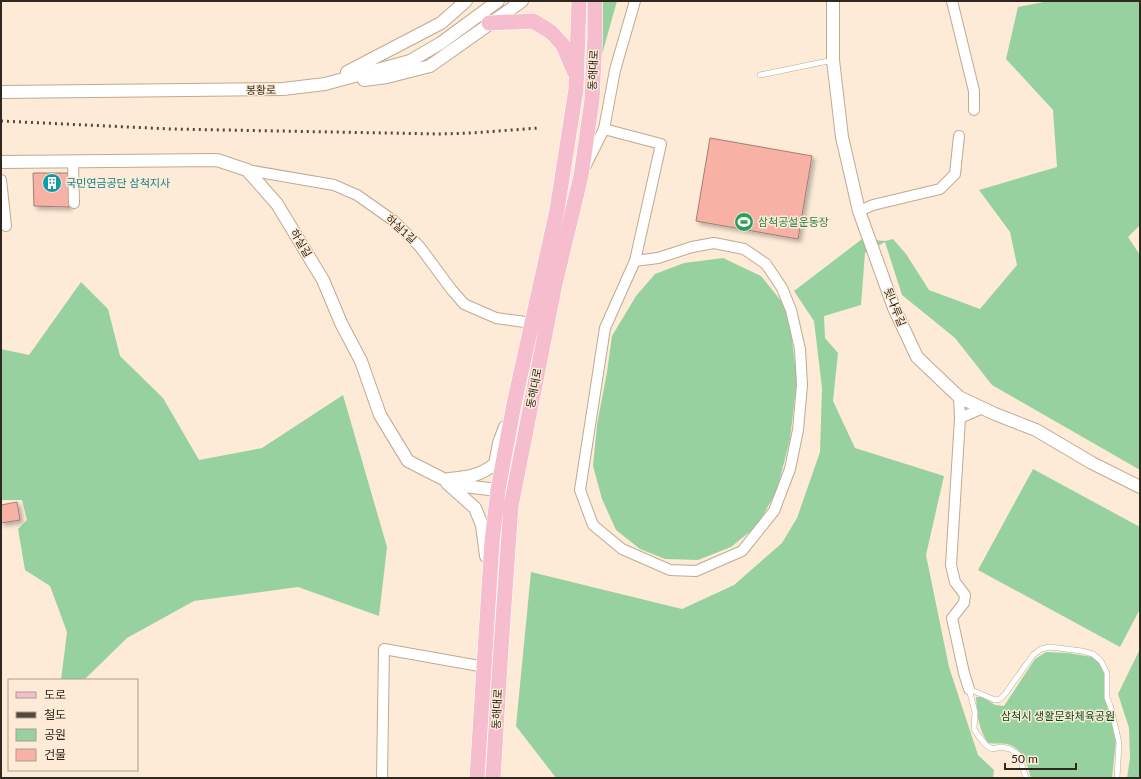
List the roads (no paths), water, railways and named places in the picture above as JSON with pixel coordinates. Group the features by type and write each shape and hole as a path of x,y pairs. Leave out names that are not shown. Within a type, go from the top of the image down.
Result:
{"main road":[{"name":"동해대로","path":"477,778 492,542 498,490 514,404 557,210 576,89 579,1"},
{"name":"동해대로","path":"493,778 500,648 511,506 555,284 581,176 592,100 595,1"},
{"path":"489,23 533,21 539,24 551,32 563,45 576,76"},
{"path":"498,490 513,492"}],"street":[{"path":"325,84 441,23 466,1"},
{"name":"봉황로","path":"1,92 283,89 325,84 410,61 442,43 498,1"},
{"path":"325,84 387,77 430,66 522,1"},
{"path":"581,176 604,129 615,70 635,1"},
{"name":"뒷나루길","path":"833,1 833,60 842,137 859,210 894,308 917,357 959,397 1036,430 1092,463 1140,487"},
{"path":"952,1 974,91 974,110"},
{"path":"604,129 661,144 635,261 606,328 580,490 593,524 622,550 670,570 696,571 742,551 774,511 790,469 798,430 802,385 800,349 791,310 782,288 766,264 744,249 714,243 692,247 658,258 635,261"},
{"path":"859,210 873,205 940,189 955,174 959,136"},
{"path":"1,162 217,160 247,170"},
{"path":"73,161 74,203"},
{"name":"하실1길","path":"247,170 334,185 357,196 394,221 420,247 464,304 496,318 532,323"},
{"name":"하실길","path":"247,170 277,204 323,280 341,323 361,361 380,415 408,461 455,485 498,490"},
{"path":"1,180 6,226"},
{"path":"959,397 960,418 951,565 955,582 965,595 964,603 952,618 969,689"},
{"path":"444,480 470,477 485,472 495,464 499,443 514,404"},
{"path":"960,418 983,408"},
{"path":"444,480 475,508 482,525 487,560 484,591 488,615"},
{"path":"382,778 384,649 485,667"}],"lane":[{"path":"760,75 833,60"},
{"path":"969,689 995,700 1000,699 1006,694 1033,655 1041,649 1050,647 1093,654 1101,661 1107,673 1107,698 1111,708 1119,743 1117,778"},
{"path":"969,689 975,712 974,729 987,746 992,748 1001,747 1019,755 1026,778"}],"railway":[{"path":"1,121 171,129 440,134 539,128"}],"place":[{"name":"국민연금공단 삼척지사","path":"52,183"},
{"name":"삼척공설운동장","path":"744,222"}],"park label":[{"name":"삼척시 생활문화체육공원","path":"1058,716"}]}
